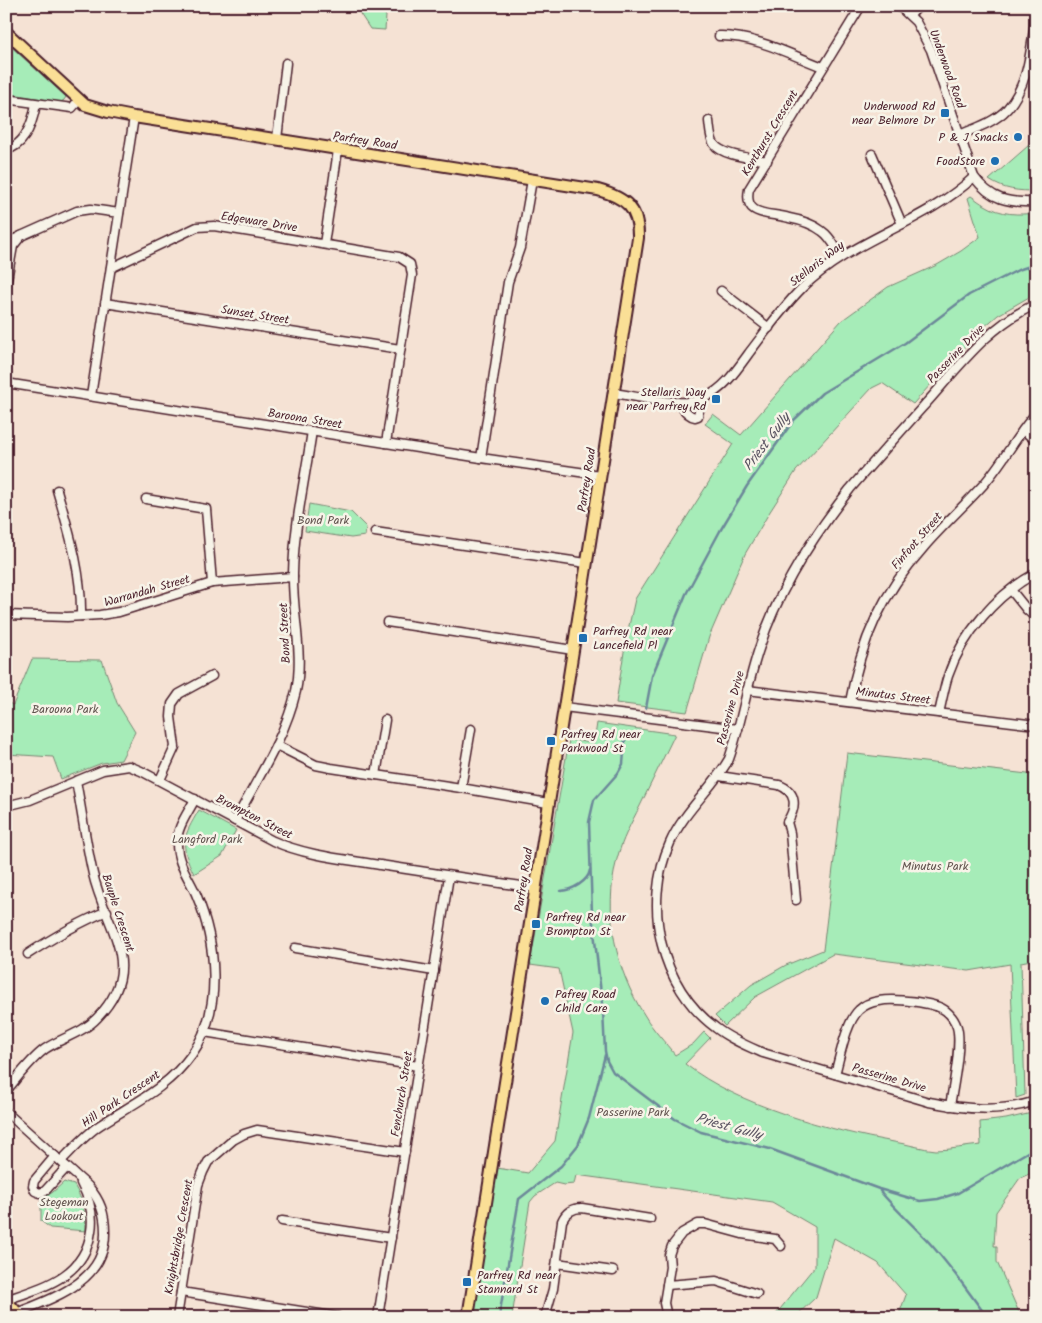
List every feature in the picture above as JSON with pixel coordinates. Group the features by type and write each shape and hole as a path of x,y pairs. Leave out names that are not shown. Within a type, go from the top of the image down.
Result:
{"main road":[{"name":"Parfrey Road","path":"6,32 84,105 93,108 134,117 598,190 611,193 626,203 636,215 638,238 468,1317"},
{"path":"6,1300 19,1314"}],"street":[{"name":"Kenthurst Crescent","path":"840,256 824,232 814,226 788,217 757,212 750,207 747,198 750,189 861,6"},
{"name":"Underwood Road","path":"898,6 920,28 931,50 974,177 993,196 1007,201 1036,201"},
{"path":"910,16 919,6"},
{"path":"959,135 983,125 1000,115 1016,97 1028,66 1036,17"},
{"path":"719,36 747,38 823,67"},
{"path":"277,139 286,63"},
{"path":"6,99 72,108 79,100"},
{"path":"6,150 18,144 24,138 33,119 36,104"},
{"path":"91,396 134,117"},
{"path":"708,121 710,136 715,146 724,152 767,161"},
{"path":"324,244 338,150"},
{"path":"872,154 902,224"},
{"name":"Stellaris Way","path":"613,393 677,402 691,402 720,389 786,304 802,287 840,256 936,207 974,177"},
{"path":"481,458 508,282 520,248 532,180"},
{"path":"6,243 77,211 91,209 119,212"},
{"name":"Edgeware Drive","path":"111,268 197,227 214,226 399,257 410,264 412,275 400,349"},
{"path":"6,285 12,246 22,236"},
{"path":"721,291 769,328"},
{"name":"Sunset Street","path":"105,303 400,349"},
{"name":"Passerine Drive","path":"1036,304 1004,323 982,340 834,508 796,566 773,612 760,645 746,690 738,729 729,759 720,776 684,817 670,843 661,870 657,905 658,928 664,952 673,975 684,995 715,1028 740,1043 763,1053 950,1106 976,1109 1003,1109 1036,1102"},
{"path":"386,443 400,349"},
{"name":"Baroona Street","path":"6,382 481,458 600,475"},
{"name":"Stellaris Way","path":"677,402 691,416 695,417 698,416 700,411 701,399"},
{"name":"Finfoot Street","path":"850,702 855,672 870,627 900,577 924,547 986,482 1036,413"},
{"path":"1023,430 1036,441"},
{"name":"Bond Street","path":"235,821 276,745 292,706 296,688 299,667 293,577 295,544 312,431"},
{"path":"57,490 77,562 81,616"},
{"path":"146,499 206,509 212,583"},
{"path":"375,532 586,564"},
{"path":"939,714 948,676 955,658 978,622 1011,590 1036,573"},
{"name":"Warrandah Street","path":"6,615 100,615 119,612 212,583 293,577"},
{"path":"1011,590 1036,618"},
{"path":"387,622 573,650"},
{"path":"160,780 175,747 171,717 172,704 179,694 212,676"},
{"name":"Minutus Street","path":"746,690 1036,725"},
{"path":"564,707 738,729"},
{"path":"376,775 385,720"},
{"path":"461,788 471,729"},
{"path":"276,745 316,765 548,803"},
{"name":"Brompton Street","path":"6,806 30,800 103,770 129,766 160,780 272,841 293,850 449,876 536,888"},
{"path":"720,776 786,788 792,793 794,799 787,822 790,833 796,900"},
{"name":"Bauple Crescent","path":"6,1091 30,1062 45,1049 81,1030 95,1020 109,1005 116,992 122,971 121,956 94,876 76,781"},
{"name":"Hill Park Crescent","path":"61,1162 82,1140 99,1126 148,1097 175,1075 193,1053 204,1032 211,1005 214,976 213,952 207,922 180,862 176,845 178,831 195,799"},
{"name":"Fenchurch Street","path":"378,1317 449,876"},
{"path":"28,954 60,933 106,911"},
{"path":"295,948 434,970"},
{"path":"835,1074 851,1023 858,1011 867,1004 888,1000 935,1006 946,1011 958,1030 950,1106"},
{"path":"204,1032 418,1066"},
{"path":"6,1112 88,1186 101,1205 105,1218 104,1247 92,1270 71,1288 54,1298 19,1314 7,1317"},
{"name":"Knightsbridge Crescent","path":"177,1317 198,1185 208,1162 233,1140 257,1130 405,1152"},
{"path":"6,1300 46,1286 62,1278 87,1251 92,1216 86,1192 76,1174"},
{"path":"544,1317 553,1289 564,1215 576,1208 650,1220"},
{"path":"282,1221 391,1238"},
{"path":"667,1317 664,1303 670,1267 669,1255 672,1246 682,1233 698,1224 705,1224 742,1234 775,1239 781,1246"},
{"path":"557,1263 613,1271"},
{"path":"667,1285 716,1281 756,1294"},
{"path":"181,1292 338,1317"}],"green space":[{"path":"355,6 376,6 386,16 385,30 370,29"},
{"path":"6,42 66,97 64,100 61,102 6,93"},
{"path":"1036,139 1036,191 1011,189 989,180"},
{"path":"971,196 991,208 1003,212 1016,214 1036,213 1036,293 998,315 977,333 913,404 882,383 872,388 796,471 745,554 709,637 687,712 616,703 626,639 635,599 733,444 705,424 713,414 741,435 841,321 888,287 937,265 980,237 968,198"},
{"name":"Bond Park","path":"309,504 351,512 366,527 365,536 351,538 305,531"},
{"name":"Baroona Park","path":"32,659 102,660 117,703 135,732 121,760 102,763 61,779 53,757 6,754 6,702 13,705"},
{"name":"Passerine Park","path":"597,723 675,734 621,845 613,879 611,899 614,940 619,960 635,998 652,1026 675,1055 693,1044 704,1032 710,1038 685,1064 731,1092 785,1114 841,1131 926,1149 936,1150 981,1145 980,1122 1006,1119 1036,1112 1036,1171 1020,1178 996,1212 994,1246 997,1246 997,1262 1021,1317 898,1317 906,1295 878,1263 834,1238 816,1297 795,1317 776,1317 776,1314 815,1266 815,1227 772,1202 576,1175 574,1184 564,1185 555,1183 535,1196 530,1202 512,1317 473,1317 497,1168 528,1173 555,1141 573,1033 559,969 530,965 569,740 594,743"},
{"name":"Minutus Park","path":"847,753 1036,775 1036,959 1021,962 1025,1095 1016,1098 1010,964 969,971 833,954 755,997 725,1026 715,1016 751,985 786,965 823,950"},
{"name":"Langford Park","path":"199,810 236,830 222,856 194,874 186,855 185,841 189,827"},
{"name":"Stegeman Lookout","path":"64,1182 74,1185 80,1196 85,1213 86,1231 50,1228 41,1221 41,1199 53,1192"}],"waterway":[{"name":"Priest Gully","path":"646,708 652,676 686,594 747,486 793,421 822,393 905,343 969,295 1018,270 1036,264"},
{"name":"Priest Gully","path":"625,739 623,764 618,773 594,800 589,822 592,914 603,1011 605,1051 607,1061 613,1072 675,1119 701,1132 770,1149 879,1189 920,1201 938,1199 958,1193 1036,1147"},
{"path":"561,891 579,885 589,874 590,870"},
{"path":"499,1317 519,1199 561,1166 578,1145 589,1118 605,1055"},
{"name":"Priest Gully","path":"880,1191 942,1257 987,1317"}],"place":[{"name":"Underwood Rd near Belmore Dr","path":"945,113"},
{"name":"P & J Snacks","path":"1018,137"},
{"name":"FoodStore","path":"995,161"},
{"name":"Stellaris Way near Parfrey Rd","path":"716,399"},
{"name":"Parfrey Rd near Lancefield Pl","path":"583,638"},
{"name":"Parfrey Rd near Parkwood St","path":"551,741"},
{"name":"Parfrey Rd near Brompton St","path":"536,924"},
{"name":"Pafrey Road Child Care","path":"545,1001"},
{"name":"Parfrey Rd near Stannard St","path":"467,1282"}]}
